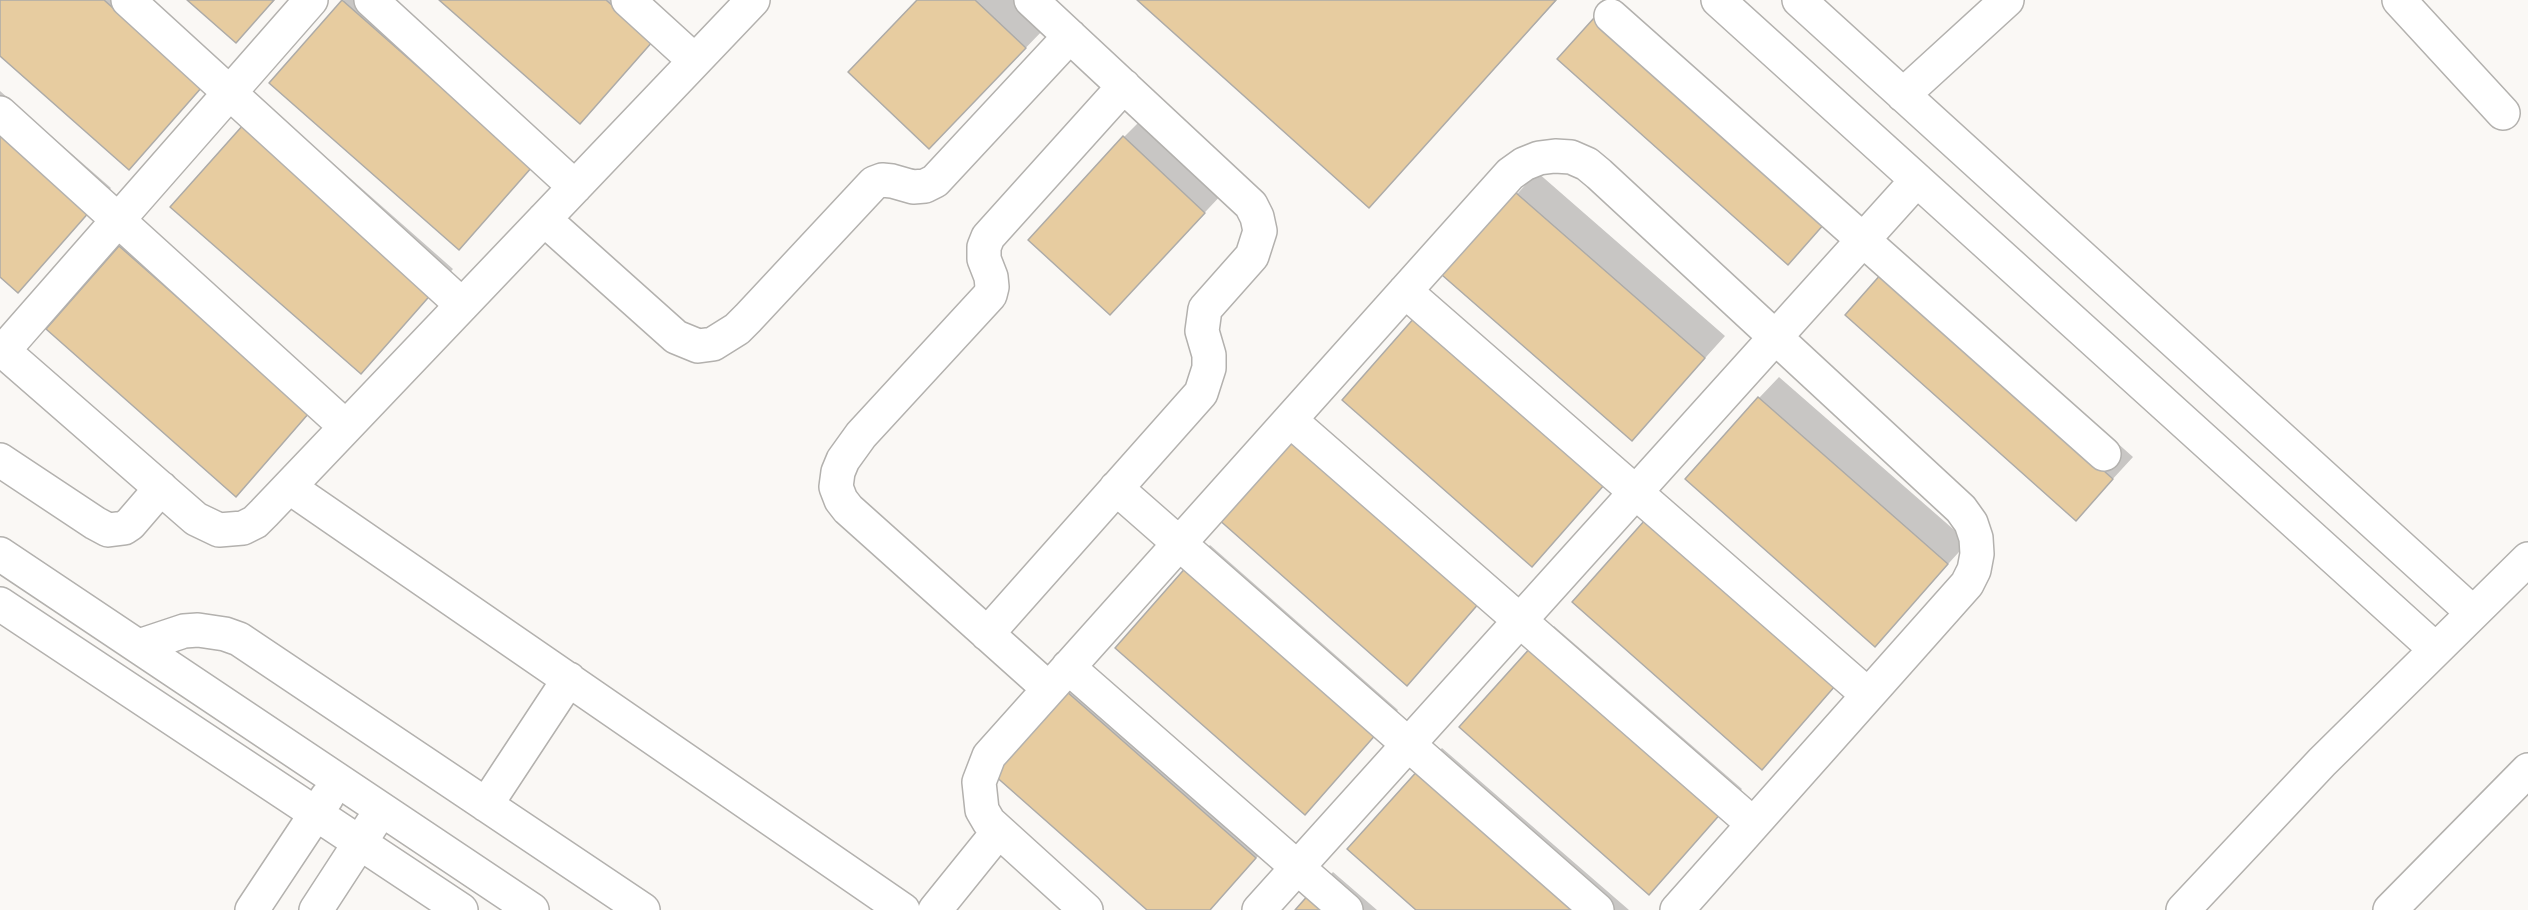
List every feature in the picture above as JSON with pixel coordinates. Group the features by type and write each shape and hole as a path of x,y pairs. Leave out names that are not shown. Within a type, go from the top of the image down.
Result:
{"street":[{"path":"128,0 462,305"},
{"path":"311,0 2,349 161,488 207,526 219,530 231,531 255,522 753,0"},
{"path":"371,0 575,187"},
{"path":"628,0 695,61"},
{"path":"987,634 1201,393 1209,368 1209,355 1202,331 1205,309 1252,256 1258,244 1260,231 1251,205 1031,0"},
{"path":"1718,0 2435,649"},
{"path":"1799,0 2472,612"},
{"path":"1904,95 2007,0"},
{"path":"2399,0 2503,113"},
{"path":"1611,16 2104,454"},
{"path":"544,219 676,337 698,346 713,344 748,318 873,183 882,180 913,187 925,186 935,181 1070,36"},
{"path":"1124,86 988,237 984,247 984,259 991,277 990,295 861,435 843,460 838,472 836,487 841,500 848,509 987,634 1059,678 1298,868 1346,910"},
{"path":"0,113 346,427"},
{"path":"1086,910 998,832 982,810 979,782 983,769 996,748 1510,174 1524,164 1539,158 1563,156 1587,164 1599,174 1776,337 1961,509 1971,523 1976,538 1976,562 1967,584 1677,910"},
{"path":"1259,910 1917,180"},
{"path":"1405,291 1868,695"},
{"path":"1290,420 1753,824"},
{"path":"0,460 108,530 124,528 130,524 161,488"},
{"path":"289,487 903,910"},
{"path":"1116,488 1597,910"},
{"path":"0,554 532,910"},
{"path":"2183,910 2322,762 2528,559"},
{"path":"0,604 460,910"},
{"path":"139,646 184,631 198,630 218,632 239,639 643,910"},
{"path":"486,805 569,679"},
{"path":"2390,910 2528,770"},
{"path":"252,910 338,780"},
{"path":"316,910 382,809"},
{"path":"935,910 998,832"}],"building":[{"path":"0,0 104,0 202,87 129,170 0,56"},
{"path":"187,0 274,0 236,43"},
{"path":"342,0 532,167 459,250 269,83"},
{"path":"439,0 606,0 653,41 580,124"},
{"path":"917,0 975,0 1026,48 929,149 848,72"},
{"path":"1137,0 1556,0 1369,208"},
{"path":"1594,18 1825,223 1788,265 1557,59"},
{"path":"244,124 434,291 361,374 170,207"},
{"path":"0,130 91,210 18,293 0,277"},
{"path":"1123,136 1205,213 1110,315 1028,240"},
{"path":"1515,192 1705,358 1632,441 1442,275"},
{"path":"119,246 309,413 236,497 46,329"},
{"path":"1882,273 2113,479 2076,521 1845,315"},
{"path":"1415,317 1605,484 1532,567 1342,400"},
{"path":"1758,397 1948,564 1875,647 1685,479"},
{"path":"1290,436 1480,602 1407,686 1217,518"},
{"path":"1645,520 1835,686 1762,770 1572,602"},
{"path":"1188,565 1378,732 1305,815 1115,648"},
{"path":"1532,646 1723,811 1649,895 1459,727"},
{"path":"1066,691 1256,858 1210,910 1147,910 993,774"},
{"path":"1420,768 1584,910 1416,910 1347,849"},
{"path":"1311,892 1332,910 1295,910"}]}
